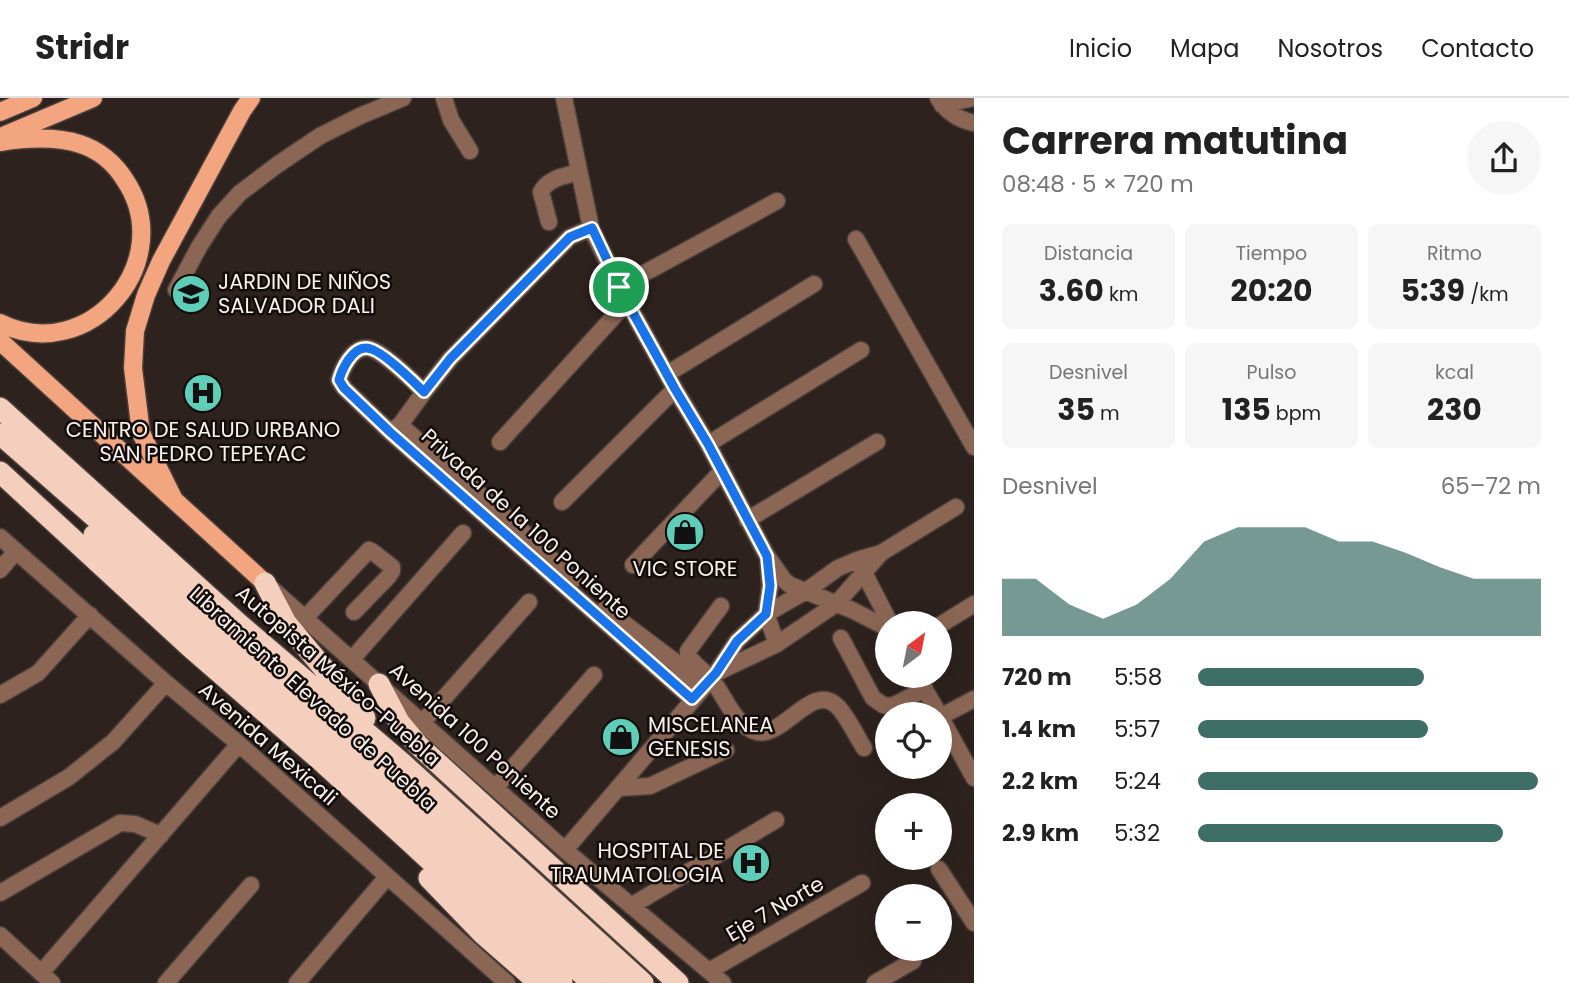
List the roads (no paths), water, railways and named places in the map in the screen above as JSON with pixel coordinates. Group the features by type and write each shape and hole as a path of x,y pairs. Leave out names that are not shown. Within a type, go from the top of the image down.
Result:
{"highway":[{"name":"Autopista México-Puebla","path":"0,408 239,624 402,762 643,983"},
{"name":"Libramiento Elevado de Puebla","path":"0,434 619,983"},
{"name":"Libramiento Elevado de Puebla","path":"0,453 592,983"},
{"path":"0,472 189,646 400,832 562,983"},
{"path":"0,491 167,634 189,646"},
{"path":"265,583 286,623 402,762"},
{"path":"379,684 399,722 418,746 678,983"},
{"path":"249,699 482,933 539,983"}],"main road":[{"path":"0,112 33,98"},
{"path":"0,139 93,98"},
{"path":"173,498 141,433 133,368 135,331 146,295 161,261 251,98"},
{"path":"0,139 61,141 79,144 97,152 114,165 133,192 140,213 142,234 139,254 127,285 112,304 95,318 69,330 45,333 19,330 0,323"},
{"path":"0,341 265,583"}],"street":[{"path":"176,290 219,216 240,193 320,136 403,98"},
{"path":"444,98 451,120 470,151"},
{"path":"564,98 592,228 627,302 708,444 767,556 790,585 875,622"},
{"path":"940,102 973,98"},
{"path":"940,102 955,115 974,123"},
{"path":"550,222 541,192 544,185 579,172"},
{"path":"619,287 777,201"},
{"path":"395,429 450,359 570,237 592,228"},
{"path":"856,239 974,447"},
{"path":"667,374 814,284"},
{"path":"500,442 627,302"},
{"name":"Privada de la 100 Poniente","path":"424,392 395,365 374,350 366,348 358,350 342,370 339,380 344,388 705,685"},
{"path":"708,444 861,350"},
{"path":"562,502 675,389"},
{"path":"747,520 877,442"},
{"path":"633,565 722,471"},
{"path":"705,685 777,645 836,604 861,566 956,507"},
{"path":"352,659 463,533"},
{"name":"Avenida Mexicali","path":"0,537 239,744 508,983"},
{"path":"0,569 16,551"},
{"path":"305,618 369,551 373,552 392,567 392,571 354,612"},
{"path":"767,556 770,586 766,614 777,645"},
{"path":"565,849 705,685 737,641 766,614 806,591 838,568 861,566"},
{"path":"861,566 884,611"},
{"name":"Avenida 100 Poniente","path":"265,583 495,788 723,983"},
{"path":"422,723 529,602"},
{"path":"952,618 974,604"},
{"path":"721,606 688,651 688,656 705,685 738,720 757,732 768,732 806,705 826,700 837,705 864,748"},
{"path":"0,695 38,673 90,615"},
{"path":"841,638 873,698 883,705 892,706 914,688"},
{"path":"495,788 594,675"},
{"path":"0,818 69,777 91,760 113,742 166,683"},
{"path":"952,710 974,699"},
{"path":"952,738 974,778"},
{"path":"0,935 47,978 161,835 239,744"},
{"path":"619,788 650,786 726,750"},
{"path":"631,906 776,820"},
{"path":"0,893 120,823 135,824 161,835"},
{"path":"940,870 974,923"},
{"path":"297,983 387,877"},
{"name":"Eje 7 Norte","path":"709,971 862,883"},
{"path":"166,983 251,885"},
{"path":"875,983 913,961"}],"place":[{"name":"JARDIN DE NIÑOS SALVADOR DALI","path":"191,294"},
{"name":"CENTRO DE SALUD URBANO SAN PEDRO TEPEYAC","path":"203,393"},
{"name":"VIC STORE","path":"685,532"},
{"name":"MISCELANEA GENESIS","path":"621,737"},
{"name":"HOSPITAL DE TRAUMATOLOGIA","path":"751,863"}]}
